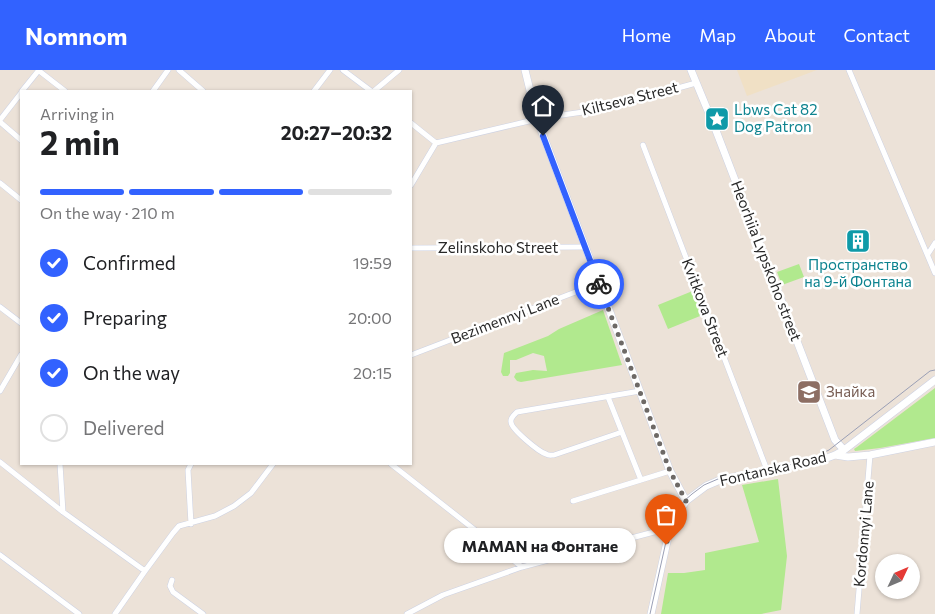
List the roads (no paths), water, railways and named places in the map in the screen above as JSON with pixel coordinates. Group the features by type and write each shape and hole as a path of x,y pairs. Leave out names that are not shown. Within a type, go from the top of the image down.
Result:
{"street":[{"path":"24,90 39,70 64,90"},
{"path":"154,90 168,70"},
{"path":"179,70 202,90"},
{"path":"315,90 330,70"},
{"path":"343,70 371,90"},
{"path":"373,90 400,70"},
{"path":"525,70 537,119 670,471 686,501"},
{"name":"Heorhiia Lypskoho street","path":"691,70 834,440 846,448"},
{"path":"850,70 935,273"},
{"name":"Kiltseva Street","path":"436,143 537,119 583,112 696,83"},
{"path":"20,95 0,121 20,139"},
{"path":"412,125 436,143 412,183"},
{"name":"Kvitkova Street","path":"643,145 767,470"},
{"path":"0,183 20,199"},
{"path":"928,254 935,243"},
{"name":"Zelinskoho Street","path":"412,248 585,247"},
{"name":"Bezimennyi Lane","path":"412,355 599,283"},
{"path":"0,307 20,322"},
{"path":"0,391 20,358"},
{"name":"Fontanska Road","path":"651,614 670,528 686,501 706,486 720,480 819,461 835,455 935,380"},
{"path":"622,432 551,455 542,452 512,428 510,422 517,412 640,391"},
{"path":"608,397 641,480"},
{"name":"Fontanska Road","path":"835,455 848,457 870,455 935,442"},
{"path":"846,448 848,457"},
{"name":"Kordonnyi Lane","path":"857,614 870,455"},
{"path":"0,462 63,512 144,571"},
{"path":"60,465 63,512"},
{"path":"190,465 188,470 191,524"},
{"path":"115,614 144,571 179,526 215,516 234,506 251,493 272,465"},
{"path":"391,465 522,567"},
{"path":"573,501 670,471"},
{"path":"211,522 215,516"},
{"path":"407,614 443,595 522,567 670,528"},
{"path":"0,555 78,614"},
{"path":"172,580 170,586 173,592 203,614"}],"tram line":[{"path":"650,614 669,528 684,501 692,494 704,485 718,479 804,462 829,450 930,371 935,370"}],"place":[{"name":"Lbws Cat 82 Dog Patron","path":"717,119"},
{"name":"Пространство на 9-й Фонтана","path":"858,241"},
{"name":"Знайка","path":"809,392"},
{"name":"MAMAN на Фонтане","path":"666,545"}]}
